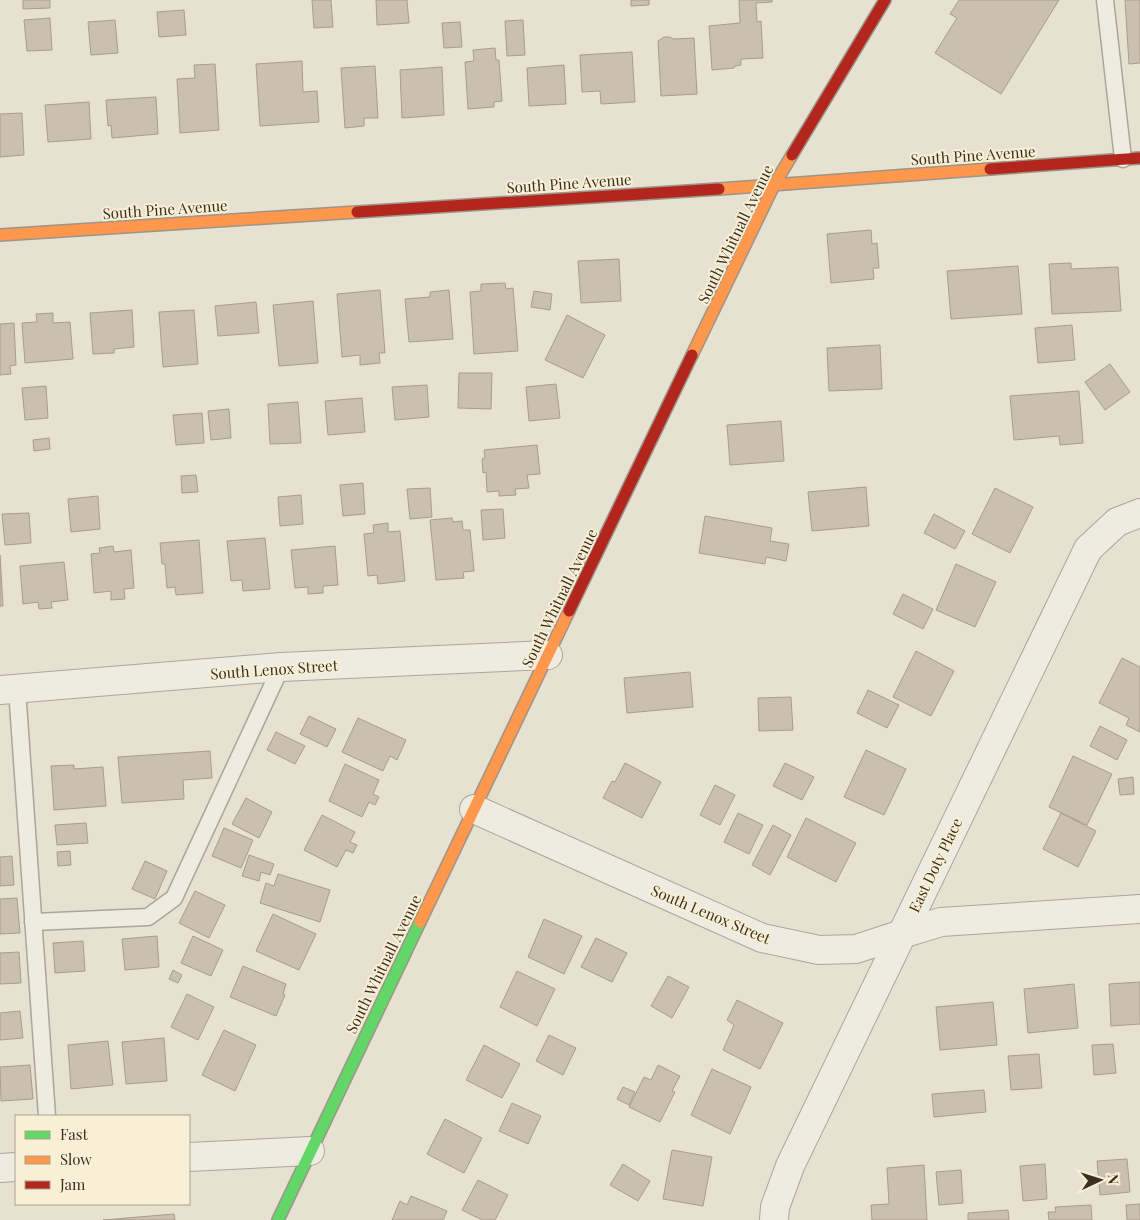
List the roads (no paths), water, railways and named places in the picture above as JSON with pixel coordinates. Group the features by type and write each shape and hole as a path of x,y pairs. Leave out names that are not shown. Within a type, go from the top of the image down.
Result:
{"street":[{"name":"South Whitnall Avenue","path":"278,1220 774,185 885,0"},
{"name":"South Pine Avenue","path":"0,235 774,185 1140,158"},
{"name":"East Doty Place","path":"774,1220 776,1207 790,1166 1088,549 1129,517"},
{"name":"South Lenox Street","path":"9,689 281,667 548,655"},
{"name":"South Lenox Street","path":"474,809 762,938 819,950 856,949 941,922 1140,909"},
{"path":"190,1158 310,1151"},
{"path":"0,1168 15,1167"}],"lane":[{"path":"1105,0 1123,159"},
{"path":"34,922 148,917 174,898 281,667"},
{"path":"9,689 34,922 47,1115"}]}
